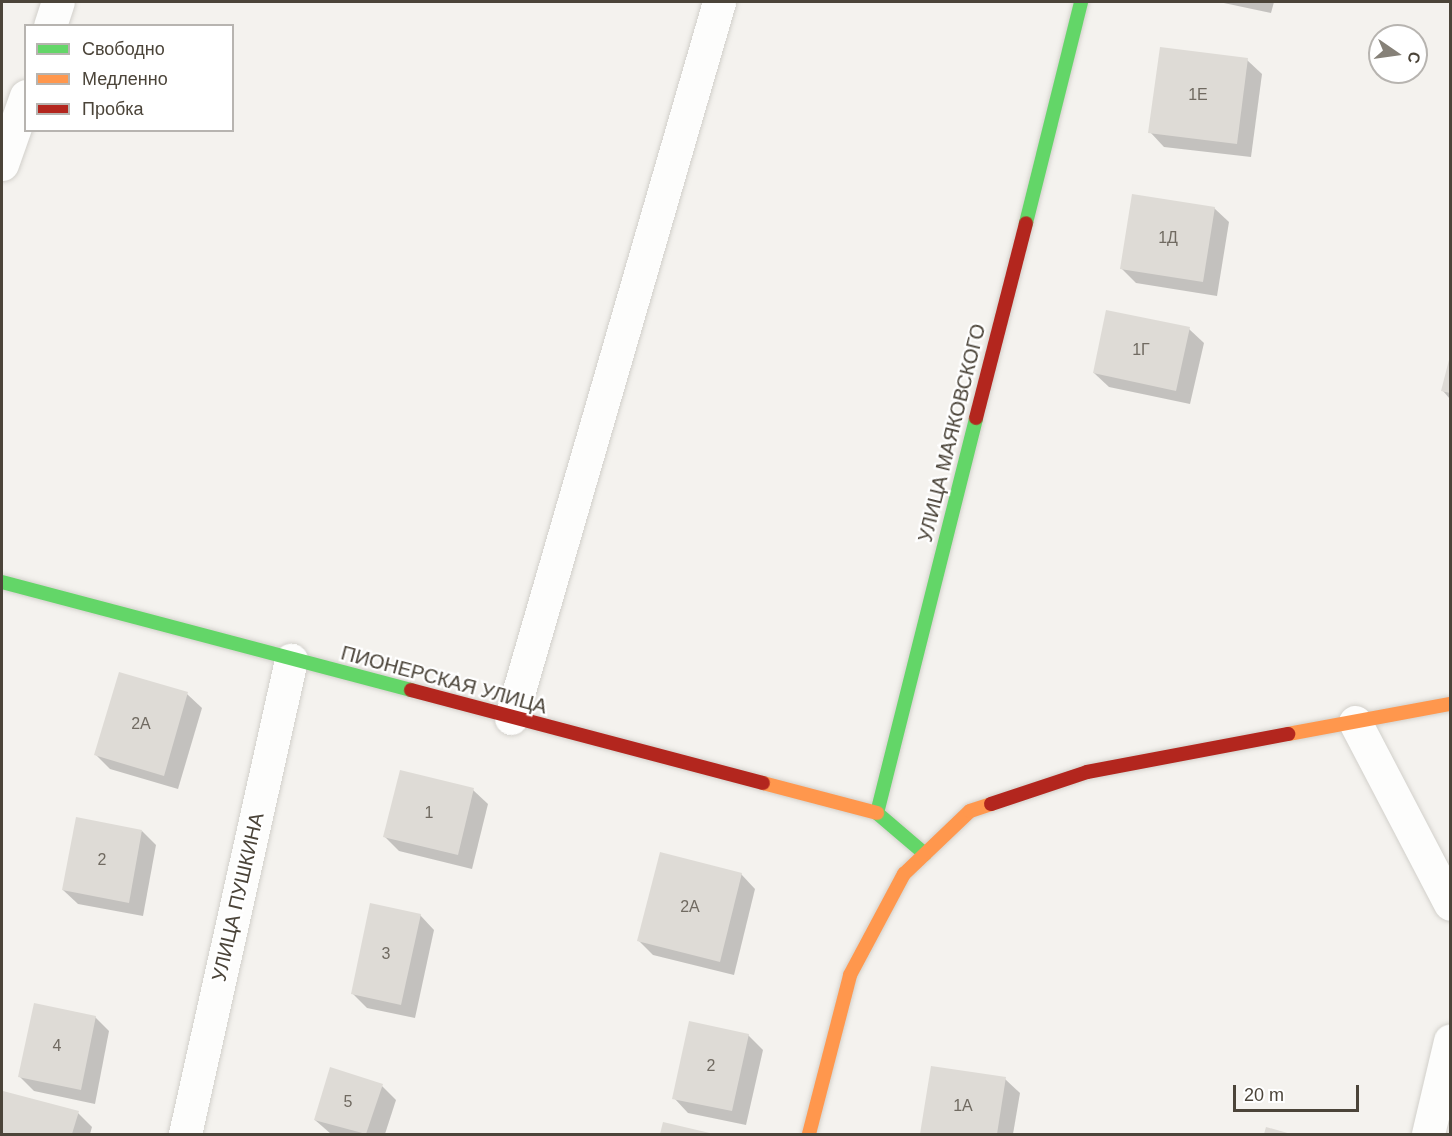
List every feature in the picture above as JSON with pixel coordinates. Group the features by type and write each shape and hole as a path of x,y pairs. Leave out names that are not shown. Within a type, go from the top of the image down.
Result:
{"street":[{"path":"51,24 58,2"},
{"path":"511,717 719,2"},
{"name":"УЛИЦА МАЯКОВСКОГО","path":"877,813 1081,2"},
{"path":"2,164 24,102"},
{"name":"ПИОНЕРСКАЯ УЛИЦА","path":"2,582 877,813"},
{"name":"УЛИЦА ПУШКИНА","path":"186,1134 291,660"},
{"path":"809,1134 850,975 904,874 970,811 1087,772 1450,704"},
{"path":"1355,722 1450,904"},
{"path":"877,813 925,854"},
{"path":"1428,1134 1450,1041"}],"building":[{"path":"1160,47 1248,58 1237,144 1148,133"},
{"path":"1132,194 1215,207 1203,282 1120,269"},
{"path":"1106,310 1190,327 1176,391 1093,373"},
{"path":"1450,356 1450,393 1441,391"},
{"path":"119,672 188,692 164,776 94,755"},
{"path":"400,770 474,788 458,855 383,837"},
{"path":"76,817 142,830 129,903 62,890"},
{"path":"660,852 742,873 720,962 637,941"},
{"path":"370,903 421,914 401,1005 351,994"},
{"path":"34,1003 96,1016 81,1090 18,1077"},
{"path":"689,1021 749,1034 732,1111 672,1099"},
{"path":"931,1066 1006,1077 997,1134 920,1134"},
{"path":"330,1067 383,1084 366,1134 314,1120"},
{"path":"3,1091 79,1111 72,1134 2,1134"},
{"path":"663,1122 714,1134 660,1134"},
{"path":"1266,1127 1291,1134 1264,1134"}],"traffic: fast":[{"path":"1026,223 1081,2"},
{"path":"925,854 877,813 976,418"},
{"path":"2,582 411,690"}],"traffic: slow":[{"path":"1288,734 1450,704"},
{"path":"763,783 877,813"},
{"path":"809,1134 850,975 904,874 970,811 991,804"}],"traffic: jam":[{"path":"976,418 1026,223"},
{"path":"411,690 763,783"},
{"path":"991,804 1087,772 1288,734"}]}
